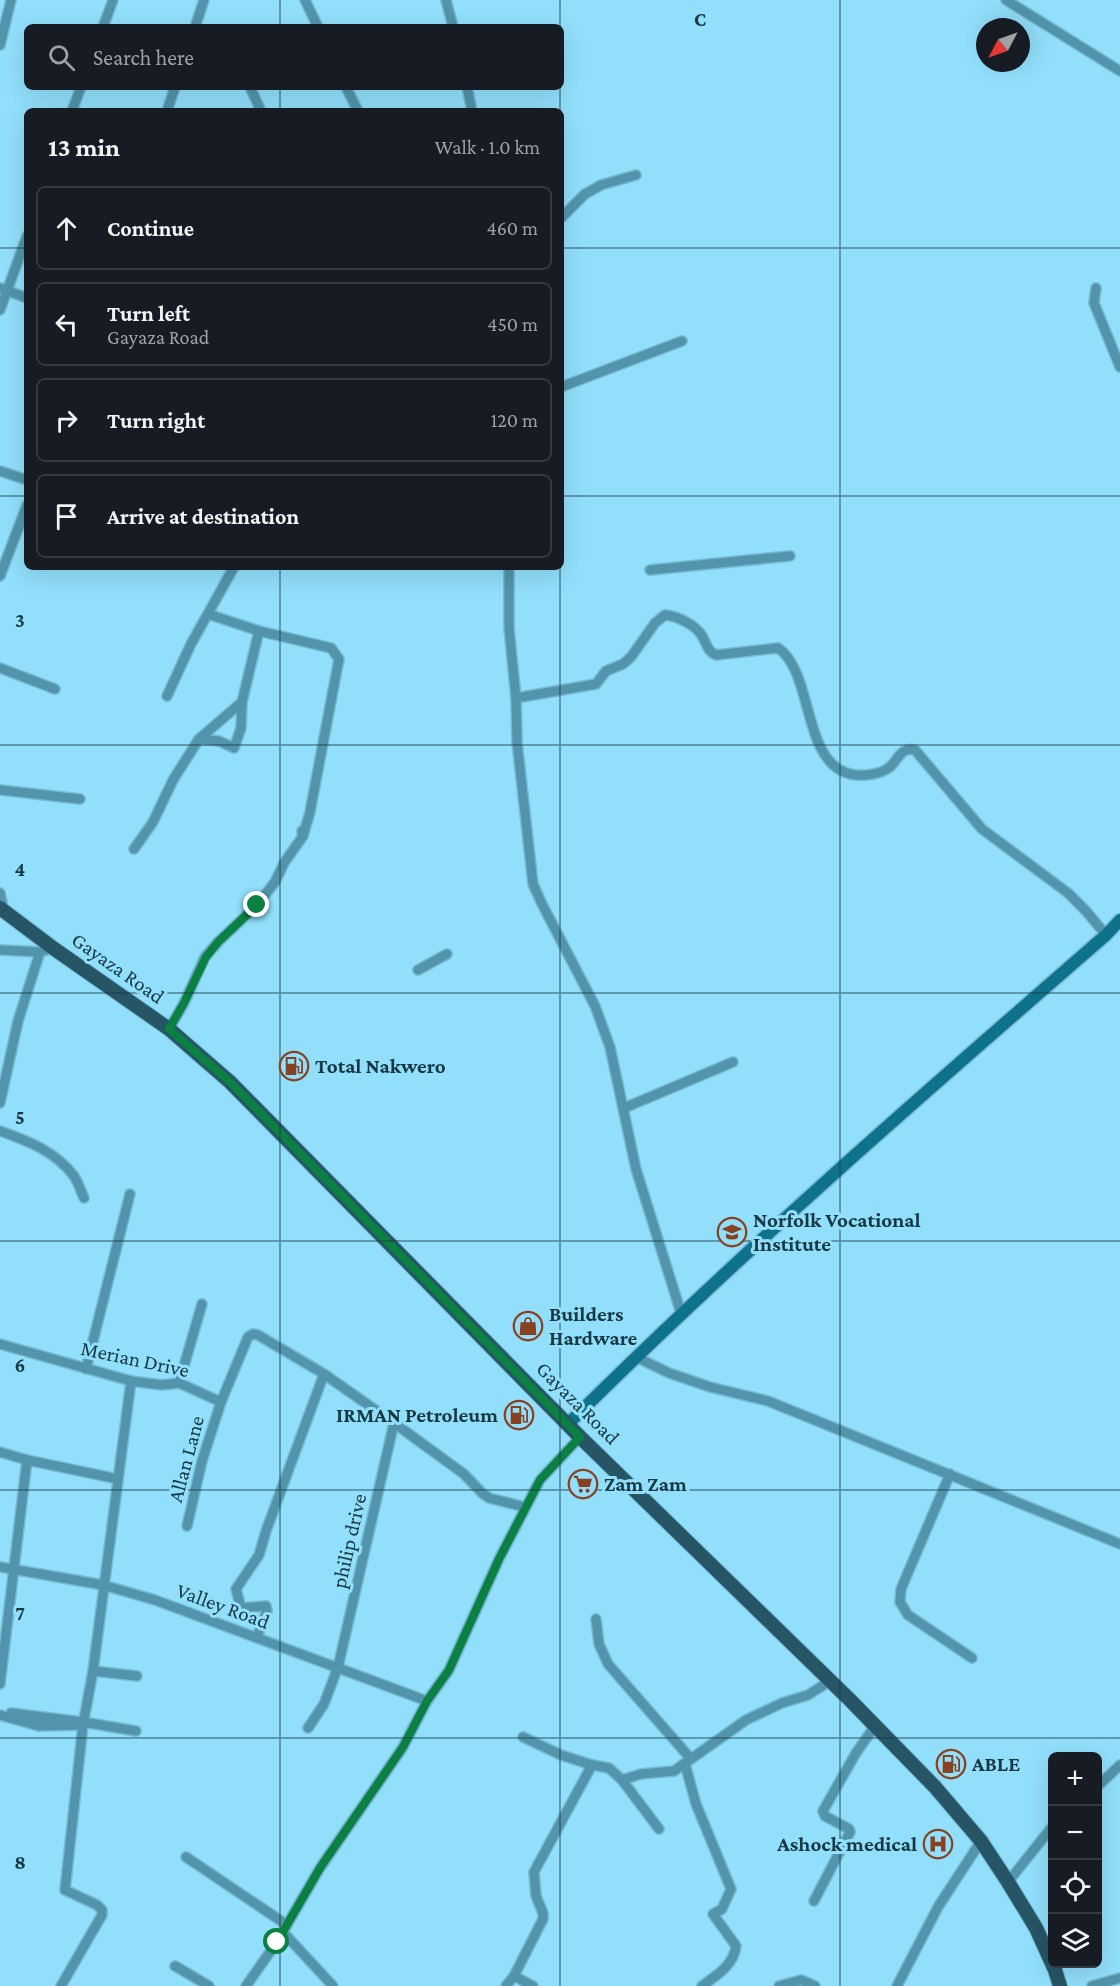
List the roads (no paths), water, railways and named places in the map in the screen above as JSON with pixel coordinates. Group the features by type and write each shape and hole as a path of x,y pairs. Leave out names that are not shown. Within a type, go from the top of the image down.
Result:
{"main road":[{"name":"Gayaza Road","path":"2,909 46,950 169,1029 230,1082 580,1437 935,1787 981,1841 1008,1882 1036,1928 1060,1986"}],"street":[{"path":"0,45 11,0"},
{"path":"104,24 113,0"},
{"path":"196,24 204,0"},
{"path":"305,0 317,24"},
{"path":"446,0 452,24"},
{"path":"1006,0 1120,71"},
{"path":"73,108 80,90"},
{"path":"168,108 174,90"},
{"path":"251,90 260,108"},
{"path":"348,90 356,108"},
{"path":"467,90 471,108"},
{"path":"564,215 585,194 601,185 636,176"},
{"path":"0,310 4,290 24,243"},
{"path":"1096,288 1094,303 1120,367"},
{"path":"4,290 24,297"},
{"path":"564,386 682,341"},
{"path":"0,471 24,479"},
{"path":"0,576 24,514"},
{"path":"650,570 790,556"},
{"path":"167,696 191,644 232,570"},
{"path":"509,570 509,628 516,698 517,742 533,884 599,1015 610,1047 636,1169 681,1313"},
{"path":"169,1029 206,957 218,942 257,905 275,882 303,833 310,812 339,659 332,648 259,631 208,614"},
{"path":"516,698 596,684 606,671 623,664 631,657 655,623 665,615 676,617 698,631 710,651 716,655 778,648 786,654 794,668 821,747 833,765 846,773 871,774 890,768 902,752 915,750 982,829 1068,893 1106,935"},
{"path":"199,739 219,741 234,748 241,728 242,702 259,631"},
{"path":"0,668 55,689"},
{"path":"134,849 153,822 173,780 199,739 242,702"},
{"path":"0,790 80,799"},
{"path":"0,893 2,909"},
{"path":"569,1424 681,1313 920,1096 1106,935 1120,920"},
{"path":"0,950 46,950 18,1021 0,1103"},
{"path":"418,970 447,954"},
{"path":"624,1108 733,1062"},
{"path":"0,1131 23,1139 53,1155 75,1177 84,1198"},
{"path":"86,1369 130,1194"},
{"path":"179,1383 202,1304"},
{"path":"221,1402 248,1337 253,1334 258,1335 324,1374 394,1423 464,1474 489,1498 525,1507"},
{"name":"Merian Drive","path":"0,1344 131,1381 162,1385 179,1383 221,1402"},
{"path":"636,1357 669,1373 710,1387 768,1401 797,1415 950,1474 1120,1544"},
{"path":"257,1637 267,1611 266,1606 241,1608 236,1589 259,1555 266,1530 324,1374"},
{"path":"61,1986 102,1915 102,1910 97,1905 65,1890 83,1723 93,1671 131,1381"},
{"name":"Allan Lane","path":"187,1526 202,1461 221,1402"},
{"name":"philip drive","path":"308,1728 324,1704 338,1667 394,1423"},
{"path":"246,1986 267,1959 320,1868 403,1747 427,1701 453,1662 499,1559 540,1480 580,1437"},
{"path":"0,1452 118,1479"},
{"path":"0,1684 27,1460"},
{"path":"950,1474 901,1589 900,1602 908,1615 972,1658"},
{"name":"Valley Road","path":"0,1567 103,1585 155,1600 427,1701"},
{"path":"596,1619 599,1644 608,1664 688,1761 696,1804 731,1889 722,1909 713,1914 736,1946 730,1963 702,1986"},
{"path":"93,1671 137,1676"},
{"path":"622,1780 642,1774 674,1771 746,1720 782,1703 808,1695 830,1681"},
{"path":"0,1714 136,1731"},
{"path":"814,1901 850,1832 849,1829 825,1815 823,1811 856,1753 875,1726"},
{"path":"523,1737 561,1755 609,1768 622,1780 659,1829"},
{"path":"506,1986 514,1976 544,1916 536,1896 534,1872 592,1765"},
{"path":"1102,1782 1120,1765"},
{"path":"1008,1882 1048,1832"},
{"path":"897,1986 938,1907 981,1841"},
{"path":"186,1857 285,1929 333,1986"},
{"path":"175,1966 209,1986"},
{"path":"514,1976 533,1986"},
{"path":"1092,1986 1120,1978"},
{"path":"779,1986 801,1980 815,1986"}],"place":[{"name":"Total Nakwero","path":"294,1066"},
{"name":"Norfolk Vocational Institute","path":"732,1232"},
{"name":"Builders Hardware","path":"528,1326"},
{"name":"IRMAN Petroleum","path":"519,1415"},
{"name":"Zam Zam","path":"583,1484"},
{"name":"ABLE","path":"951,1764"},
{"name":"Ashock medical","path":"938,1844"}]}
